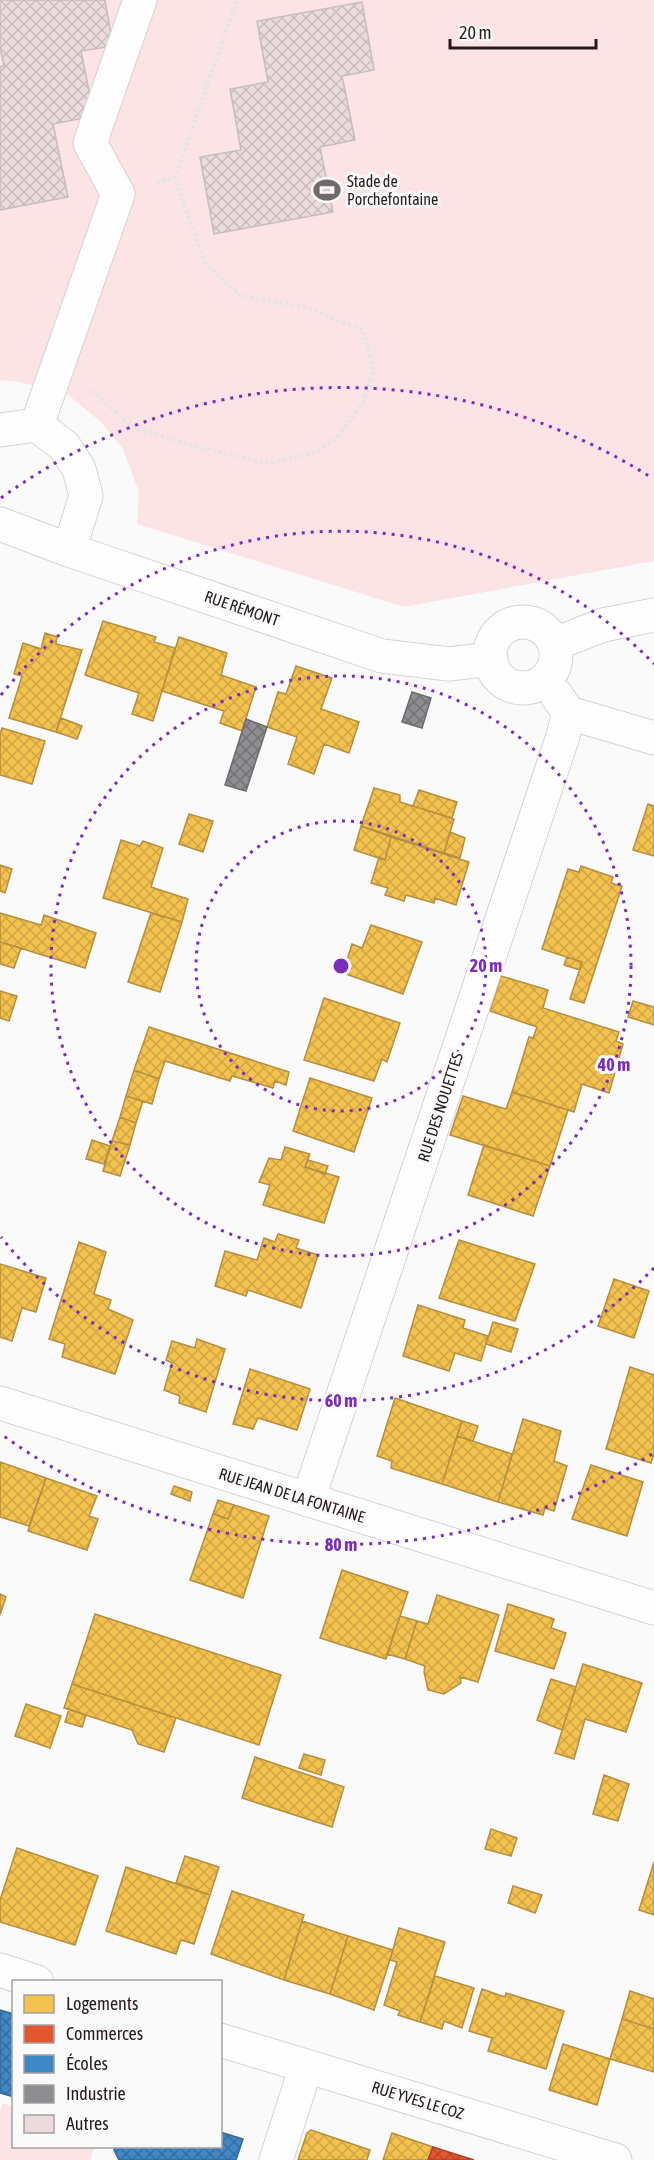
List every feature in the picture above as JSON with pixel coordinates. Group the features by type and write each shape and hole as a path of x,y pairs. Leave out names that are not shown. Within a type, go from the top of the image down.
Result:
{"street":[{"path":"37,425 118,194 90,143 140,0"},
{"path":"0,430 37,425 64,446 79,469 86,496 69,549"},
{"name":"RUE RÉMONT","path":"0,524 382,656 449,664 490,659"},
{"path":"555,644 603,625 654,615"},
{"path":"532,623 541,627 555,644 556,661 553,671 536,686 525,688 509,685 497,675 490,659 497,634 512,624 532,623"},
{"path":"545,680 569,713 654,738"},
{"name":"RUE DES NOUETTES","path":"308,1500 569,713"},
{"name":"RUE JEAN DE LA FONTAINE","path":"0,1403 654,1608"},
{"path":"0,1970 31,1980"},
{"name":"RUE YVES LE COZ","path":"222,2041 615,2160"},
{"path":"276,2160 306,2067"}],"path":[{"path":"55,371 98,394 132,427 200,448 269,463 317,452 339,435 363,403 374,369 363,330 304,307 241,296 205,264 175,178 237,0"},
{"path":"118,194 175,178"}],"shaded area":[{"name":"Stade de Porchefontaine","path":"0,0 654,0 654,561 404,607 137,524 139,492 123,449 101,422 67,394 20,382 0,380"},
{"path":"3,2103 12,2107 12,2148 94,2148 90,2160 0,2160 0,2111"}],"building: Logements":[{"path":"103,621 156,637 154,642 175,648 153,721 132,714 139,693 85,675"},
{"path":"45,633 57,637 56,644 82,650 56,732 9,718 22,676 14,674 23,643 41,649"},
{"path":"179,637 227,653 221,675 256,687 242,731 220,723 224,711 162,691"},
{"path":"296,666 332,678 321,709 359,722 349,753 324,744 314,774 288,764 297,737 267,727 278,692 286,694"},
{"path":"61,718 82,726 77,739 56,732"},
{"path":"2,728 45,741 32,784 0,775"},
{"path":"374,788 400,795 400,802 454,819 444,853 361,826"},
{"path":"419,790 457,802 452,818 413,806"},
{"path":"648,804 654,806 654,856 633,850"},
{"path":"189,814 213,821 203,852 179,844"},
{"path":"361,826 391,837 385,860 354,850"},
{"path":"450,832 465,838 460,858 444,853"},
{"path":"391,837 469,862 456,905 435,898 434,903 406,895 404,901 385,895 388,888 371,883 379,857 385,860"},
{"path":"121,840 140,846 143,841 163,848 151,887 188,899 182,922 103,898"},
{"path":"0,865 12,869 5,893 0,891"},
{"path":"581,866 613,877 611,883 622,886 584,1003 570,999 582,962 542,949 568,869 579,872"},
{"path":"0,913 41,925 44,915 96,933 85,968 0,942"},
{"path":"151,913 182,922 160,992 128,982"},
{"path":"371,925 422,942 403,994 343,973 352,944 362,948"},
{"path":"0,942 21,948 14,968 0,964"},
{"path":"567,957 582,962 580,970 564,965"},
{"path":"501,976 548,990 543,1008 619,1032 616,1041 623,1044 609,1093 582,1084 574,1112 512,1092 529,1037 533,1038 537,1027 490,1011"},
{"path":"0,991 17,996 9,1021 0,1018"},
{"path":"324,998 400,1023 387,1062 382,1059 374,1081 304,1060"},
{"path":"633,1001 654,1007 654,1025 628,1017"},
{"path":"149,1027 289,1072 286,1085 275,1081 273,1088 232,1076 230,1081 165,1061 159,1079 134,1070"},
{"path":"134,1070 159,1079 152,1104 126,1096"},
{"path":"310,1078 372,1098 354,1152 293,1131"},
{"path":"512,1092 568,1110 550,1166 450,1135 463,1096 506,1109"},
{"path":"126,1096 143,1101 136,1123 120,1117"},
{"path":"120,1117 136,1123 130,1145 112,1141"},
{"path":"92,1140 110,1146 104,1164 86,1159"},
{"path":"112,1141 130,1145 120,1176 103,1171"},
{"path":"484,1145 550,1166 533,1216 468,1195"},
{"path":"285,1147 310,1154 305,1167 339,1177 324,1223 263,1205 270,1185 259,1182 269,1158 281,1160"},
{"path":"308,1160 328,1166 325,1174 305,1167"},
{"path":"278,1234 299,1240 296,1248 318,1255 301,1308 248,1290 246,1296 215,1286 225,1251 257,1260 264,1238 275,1242"},
{"path":"459,1240 535,1264 515,1321 439,1298"},
{"path":"79,1242 106,1252 94,1294 111,1300 108,1309 133,1320 115,1374 62,1357 65,1344 49,1339"},
{"path":"0,1264 46,1278 36,1312 22,1308 12,1341 0,1337"},
{"path":"614,1279 649,1291 634,1338 598,1326"},
{"path":"418,1305 465,1320 463,1328 488,1336 481,1361 455,1353 449,1371 403,1356"},
{"path":"493,1322 518,1329 511,1352 486,1344"},
{"path":"197,1339 225,1349 206,1412 179,1403 180,1396 164,1390 172,1363 166,1360 172,1341 195,1348"},
{"path":"630,1367 654,1375 654,1454 651,1463 606,1449"},
{"path":"250,1369 310,1389 297,1430 258,1418 253,1429 233,1424"},
{"path":"395,1398 462,1421 442,1484 391,1468 392,1461 377,1456"},
{"path":"523,1419 561,1431 554,1461 567,1466 554,1511 545,1508 543,1515 498,1502"},
{"path":"462,1421 478,1426 473,1441 457,1436"},
{"path":"457,1436 512,1454 498,1502 442,1484"},
{"path":"0,1462 46,1478 29,1526 0,1517"},
{"path":"591,1465 643,1482 627,1536 572,1519"},
{"path":"46,1478 97,1496 89,1516 98,1519 87,1550 28,1531"},
{"path":"174,1486 192,1492 190,1501 171,1494"},
{"path":"218,1500 234,1505 228,1519 213,1514"},
{"path":"234,1505 269,1516 243,1598 190,1580 213,1514 228,1519"},
{"path":"342,1570 408,1592 386,1659 320,1638"},
{"path":"0,1594 6,1597 0,1615"},
{"path":"437,1595 499,1615 478,1682 460,1677 461,1683 444,1694 428,1690 425,1666 405,1659 417,1621 428,1624"},
{"path":"508,1604 554,1619 551,1628 566,1633 554,1669 495,1651"},
{"path":"95,1614 281,1675 259,1745 72,1684"},
{"path":"400,1616 417,1621 405,1659 387,1654"},
{"path":"583,1664 642,1683 626,1732 585,1719 574,1759 555,1753"},
{"path":"551,1679 576,1687 562,1730 537,1720"},
{"path":"72,1684 176,1718 164,1752 138,1744 132,1730 64,1708"},
{"path":"26,1704 61,1716 50,1748 15,1736"},
{"path":"69,1709 86,1715 82,1727 65,1722"},
{"path":"304,1754 325,1760 321,1775 299,1768"},
{"path":"255,1757 344,1787 332,1827 242,1798"},
{"path":"604,1775 629,1784 618,1821 593,1814"},
{"path":"491,1829 517,1838 511,1856 485,1849"},
{"path":"17,1848 98,1876 75,1945 0,1922 0,1900"},
{"path":"185,1856 219,1867 210,1895 176,1883"},
{"path":"654,1862 654,1915 639,1910"},
{"path":"126,1867 210,1895 194,1944 181,1940 176,1954 106,1931"},
{"path":"513,1886 542,1895 535,1913 508,1903"},
{"path":"232,1891 304,1915 284,1980 211,1954"},
{"path":"302,1921 348,1936 330,1994 284,1980"},
{"path":"399,1928 445,1942 420,2022 398,2015 400,2011 384,2005 397,1962 390,1960"},
{"path":"348,1936 393,1950 374,2010 330,1994"},
{"path":"435,1976 474,1988 462,2028 444,2021 442,2029 420,2022"},
{"path":"482,1989 505,1997 506,1993 564,2011 546,2069 488,2051 492,2038 469,2031"},
{"path":"630,1991 654,1999 654,2029 622,2019"},
{"path":"622,2019 654,2029 654,2072 610,2059"},
{"path":"563,2044 610,2059 597,2105 549,2090"},
{"path":"311,2130 370,2150 367,2160 298,2160 307,2133"},
{"path":"392,2133 433,2147 428,2160 383,2160"}],"building: Commerces":[{"path":"433,2147 474,2160 428,2160"}],"building: Écoles":[{"path":"0,2010 12,2013 12,2096 0,2093"},
{"path":"222,2133 243,2139 236,2160 119,2160 114,2148 222,2148"}],"building: Industrie":[{"path":"412,692 431,698 422,728 402,722"},
{"path":"246,719 267,727 246,791 225,785"}],"building: Autres":[{"path":"0,0 105,0 113,46 81,51 94,116 53,124 68,197 0,210 0,67 4,66 0,47"},
{"path":"362,2 374,70 342,76 355,140 320,147 333,212 214,234 200,157 241,150 230,89 268,82 257,21"}],"place":[{"name":"Stade de Porchefontaine","path":"327,190"}]}
